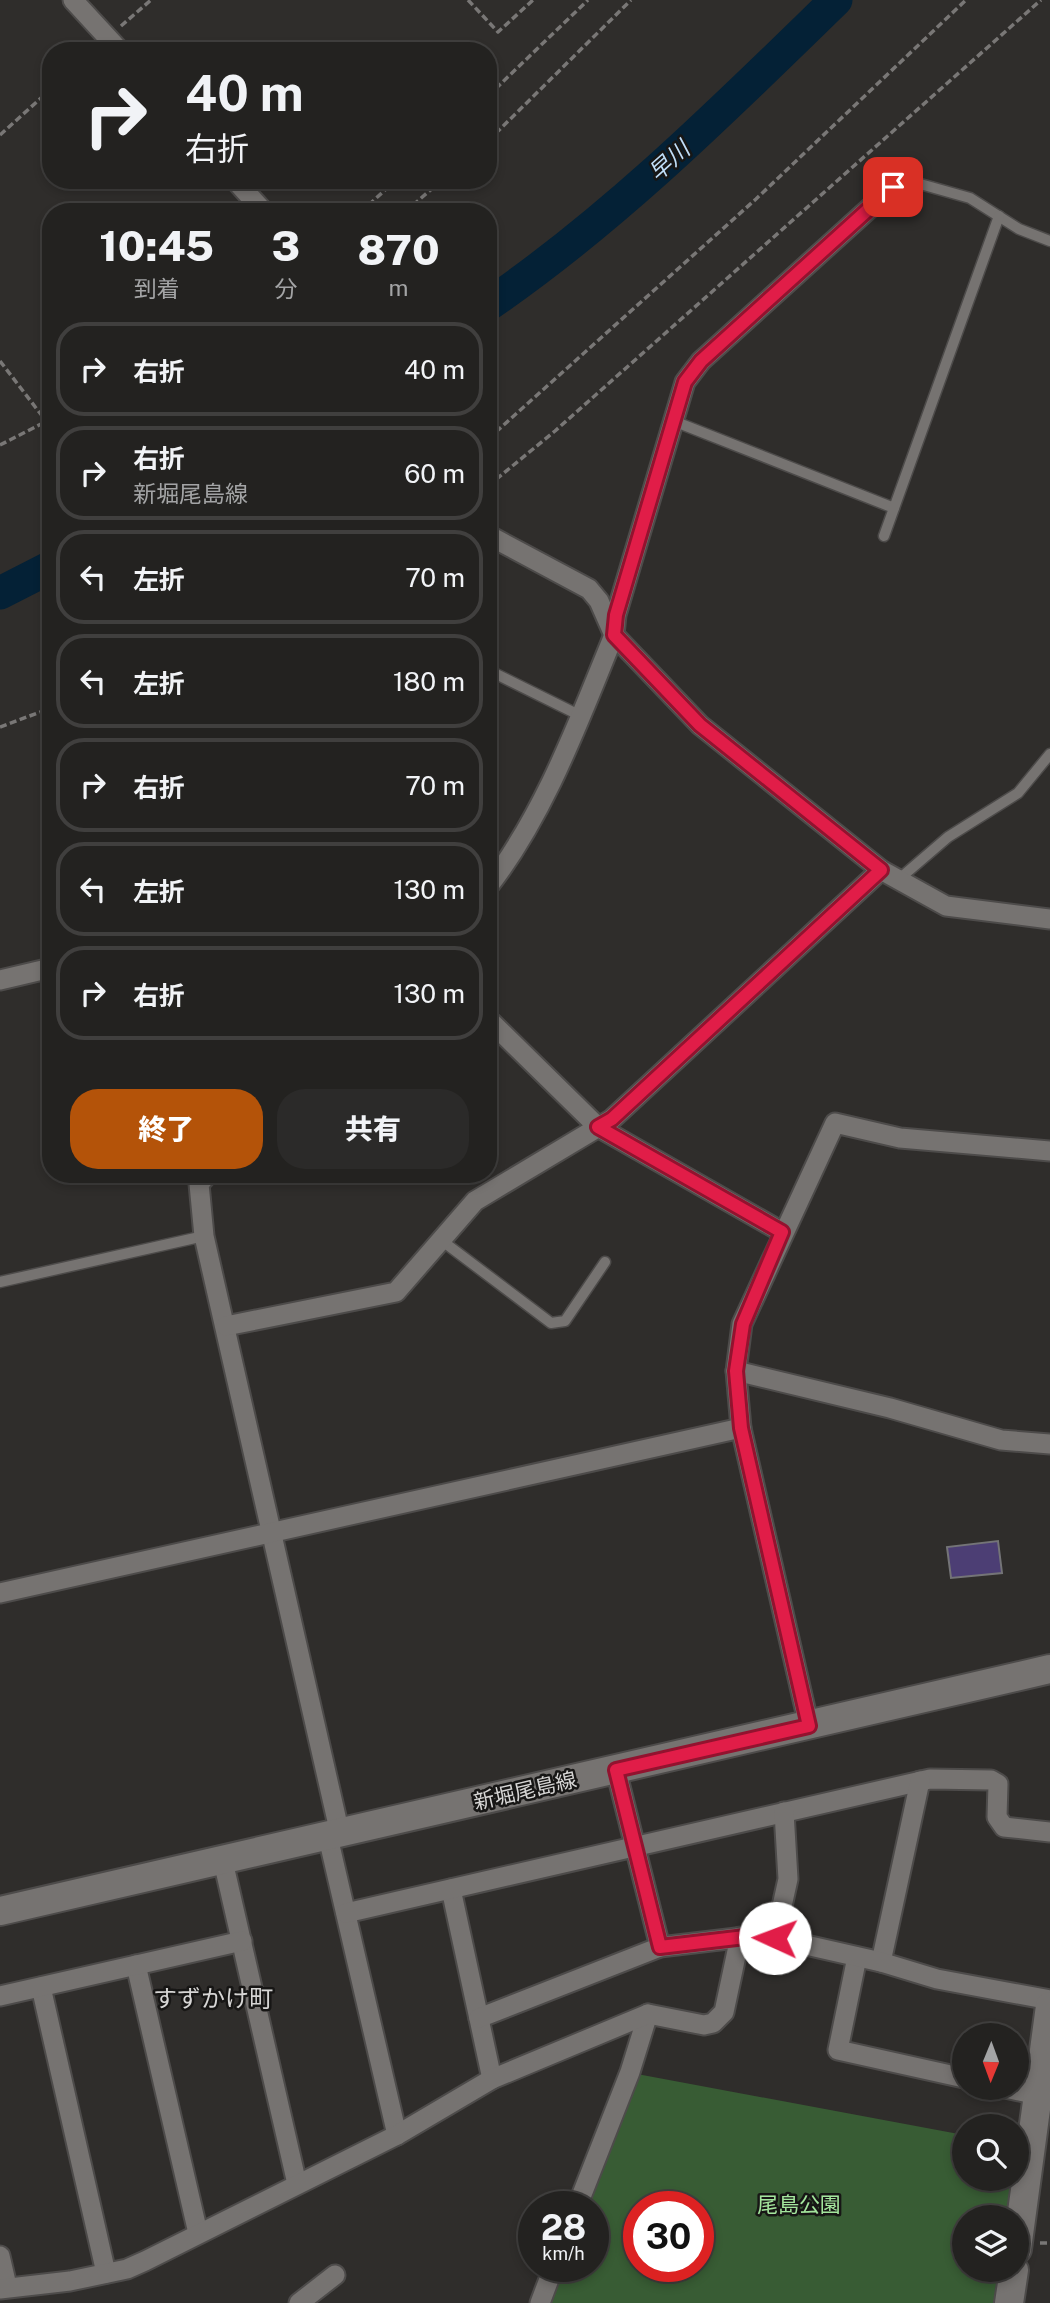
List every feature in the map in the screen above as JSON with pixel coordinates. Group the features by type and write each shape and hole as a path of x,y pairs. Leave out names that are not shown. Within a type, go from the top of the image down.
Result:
{"main road":[{"name":"新堀尾島線","path":"0,1911 1050,1669"},
{"path":"1023,2205 1050,2003"},
{"path":"1009,2303 1012,2282"}],"street":[{"path":"74,0 112,42"},
{"path":"497,875 508,861 581,716 614,635 616,615 676,422 685,382 701,361 893,187 906,180"},
{"path":"243,189 256,203"},
{"path":"497,541 589,589 599,601 614,635 700,725 890,875 946,906 1050,919"},
{"path":"226,1326 396,1292 475,1200 612,1119 890,875"},
{"path":"0,979 42,970"},
{"path":"497,1028 598,1127 782,1232"},
{"path":"809,1726 741,1428 736,1371 743,1324 782,1232 835,1123 900,1138 1050,1151"},
{"path":"200,1183 204,1236 271,1532 334,1836 346,1913 397,2135"},
{"path":"736,1371 890,1408 1001,1440 1050,1444"},
{"path":"0,1593 741,1428"},
{"path":"616,1770 660,1947"},
{"path":"346,1913 920,1781 991,1780 998,1784 997,1817 1004,1827 1050,1832"},
{"path":"881,1962 920,1781"},
{"path":"775,1938 788,1879 784,1812"},
{"path":"223,1861 297,2183"},
{"path":"451,1889 492,2079"},
{"path":"479,2018 660,1947 740,1937 775,1938 881,1962 937,1979 1050,2003"},
{"path":"0,2256 4,2287 58,2283 145,2262 297,2183 397,2135 492,2079 648,2014 704,2025 720,2018 724,2012 740,1937"},
{"path":"0,1996 242,1941"},
{"path":"857,1956 838,2050 952,2075"},
{"path":"136,1965 198,2233"},
{"path":"41,1987 106,2273"},
{"path":"583,2191 630,2071 648,2014"},
{"path":"1029,2093 1038,2095"},
{"path":"299,2303 335,2275"},
{"path":"540,2303 548,2282"}],"lane":[{"path":"906,180 970,198 1019,229 1050,241"},
{"path":"884,536 999,216"},
{"path":"676,422 894,508"},
{"path":"497,674 581,716"},
{"path":"890,875 1018,793 1050,754"},
{"path":"0,1282 204,1236"},
{"path":"441,1240 551,1323 558,1324 565,1321 605,1262"}],"path":[{"path":"116,42 151,0"},
{"path":"468,0 498,32 533,0"},
{"path":"497,87 589,0"},
{"path":"497,132 631,0"},
{"path":"497,431 756,200 966,0"},
{"path":"497,479 555,432 1041,0"},
{"path":"0,135 42,97"},
{"path":"371,203 386,189"},
{"path":"415,203 432,189"},
{"path":"2,363 42,413"},
{"path":"0,445 42,423"},
{"path":"0,727 42,711"}],"green space":[{"name":"尾島公園","path":"637,2074 952,2133 952,2191 1010,2191 1008,2205 952,2205 952,2282 997,2282 994,2303 546,2303 555,2282 609,2282 609,2191 590,2191"}],"building":[{"path":"998,1541 1002,1573 951,1578 947,1547"}],"waterway":[{"name":"早川","path":"497,298 625,198 711,121 836,0"},
{"name":"早川","path":"0,593 42,572"}],"district":[{"name":"すずかけ町","path":"213,1999"}],"route":[{"path":"775,1938 745,1937 660,1947 616,1770 809,1726 741,1428 736,1371 743,1324 782,1232 598,1127 612,1119 881,870 700,725 614,635 616,615 676,422 685,382 701,361 893,187"}]}
